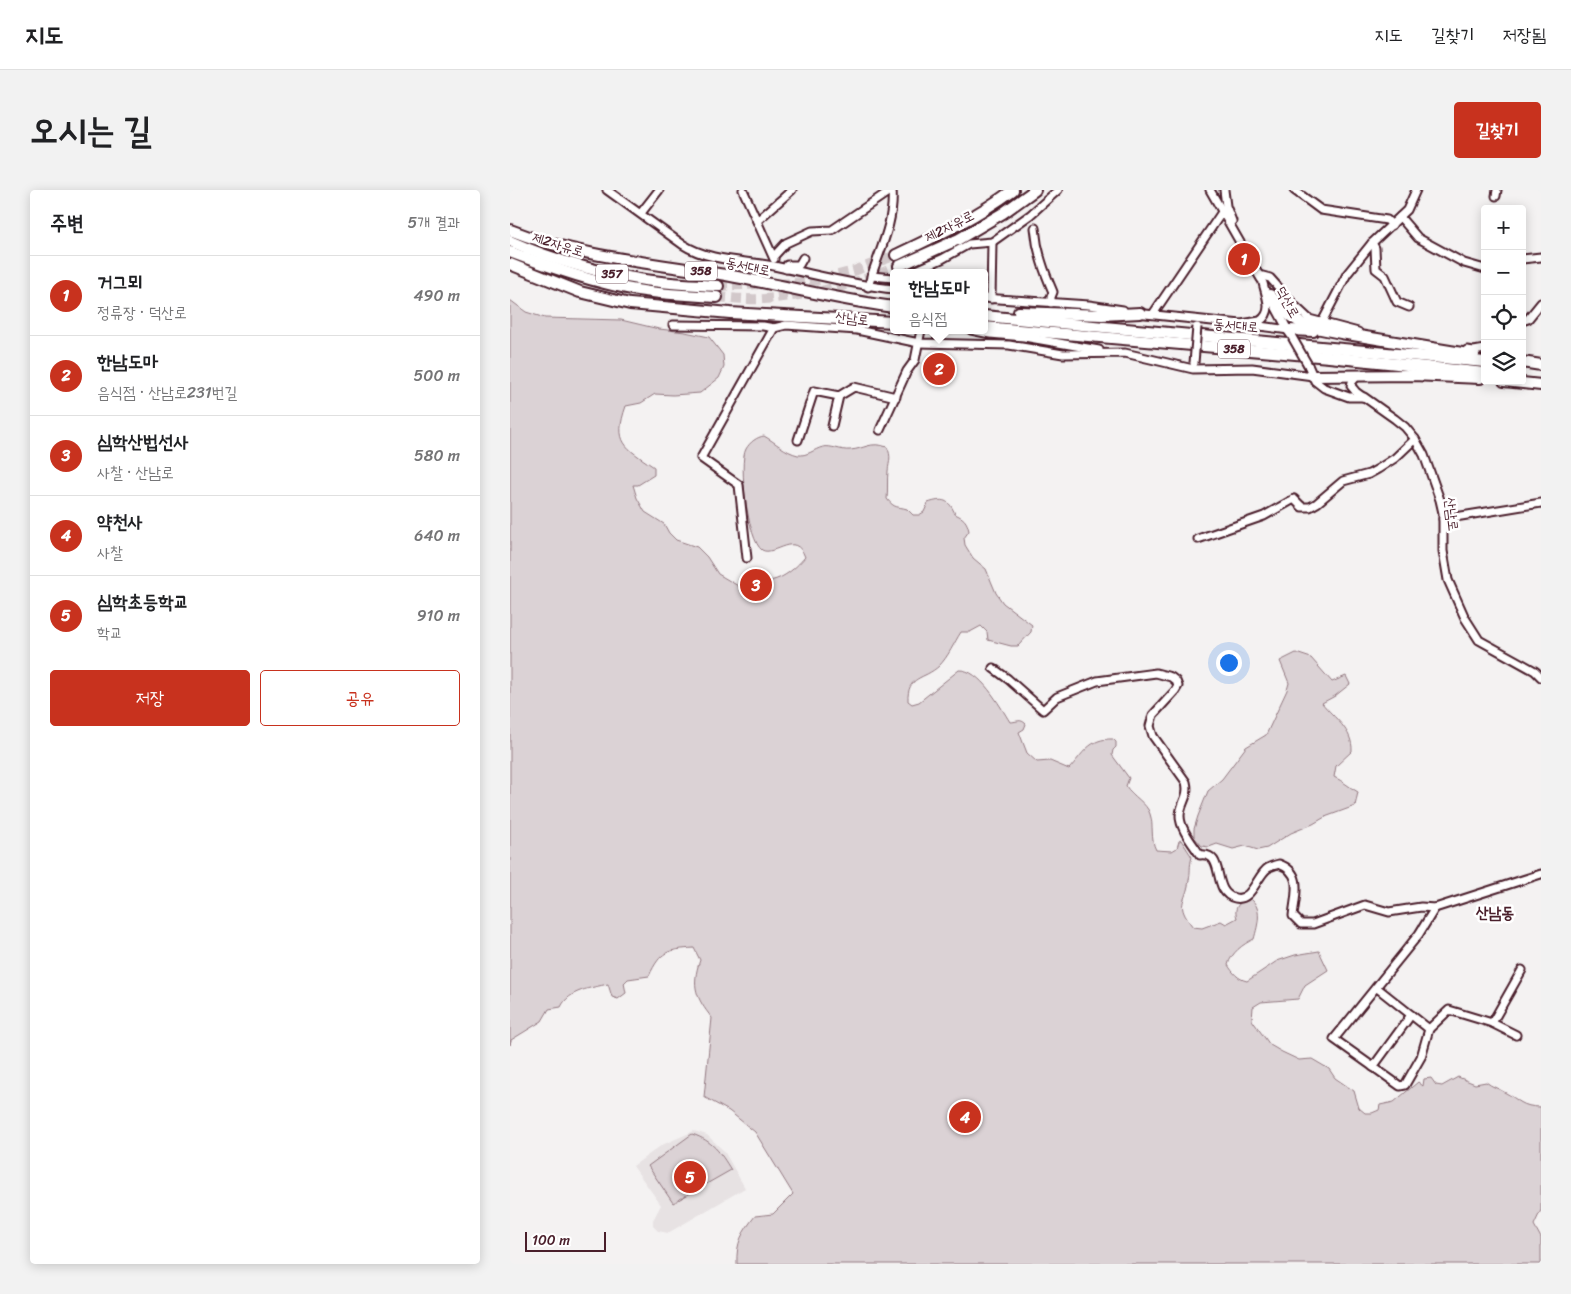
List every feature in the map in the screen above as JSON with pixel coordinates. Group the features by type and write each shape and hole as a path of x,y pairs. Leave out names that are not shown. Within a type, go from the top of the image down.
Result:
{"highway":[{"name":"제2자유로","path":"896,255 952,228 996,203 1013,190"},
{"name":"제2자유로","path":"899,266 958,239 1003,213 1035,190"},
{"name":"동서대로","path":"510,230 536,240 573,250 729,276 861,303 890,307"},
{"name":"제2자유로","path":"510,241 557,259 619,276 660,282 718,286"},
{"name":"제2자유로","path":"510,252 555,269 617,286 660,293 718,298"},
{"path":"510,264 580,292 630,304 730,313 890,322"},
{"path":"1270,295 1290,316 1300,323 1341,333 1481,356"},
{"path":"988,310 1102,315 1140,313"},
{"name":"동서대로","path":"988,316 1481,362"},
{"name":"동서대로","path":"988,327 1481,372"},
{"path":"1290,334 1341,333"},
{"path":"1526,361 1541,365"},
{"path":"1526,368 1541,370"},
{"path":"1313,376 1358,375 1481,379"},
{"path":"1526,378 1541,380"},
{"path":"1526,383 1541,385"}],"street":[{"path":"608,190 693,252 707,257 776,266 868,287 890,288"},
{"path":"641,214 659,190"},
{"path":"742,190 774,256 776,266"},
{"path":"757,221 792,190"},
{"path":"774,256 786,243 812,231 832,230 891,190"},
{"path":"868,287 888,227 892,207 891,190"},
{"path":"919,269 969,244 992,242 1030,215 1058,190"},
{"path":"1210,190 1236,233"},
{"path":"1224,190 1226,206 1236,233"},
{"path":"1294,190 1321,210 1387,220 1392,225"},
{"path":"1322,322 1347,274 1372,243 1407,210 1416,190"},
{"path":"1154,314 1222,212"},
{"path":"1400,217 1418,238 1448,255 1481,268"},
{"path":"1036,228 1041,264 1053,292 1051,303"},
{"name":"덕산로","path":"1236,233 1313,376"},
{"path":"992,242 988,299 1089,305 1154,314 1198,323 1241,324 1290,334"},
{"path":"1372,243 1375,248 1376,269 1385,276 1397,302 1409,307"},
{"path":"786,269 787,265 799,265 803,258"},
{"path":"1526,259 1541,258"},
{"path":"1259,275 1270,278 1309,319 1359,332 1474,352 1481,350"},
{"path":"871,276 890,278"},
{"path":"1241,324 1260,321 1267,314 1269,307 1263,283"},
{"path":"1526,320 1541,303"},
{"path":"1193,366 1198,323"},
{"name":"산남로","path":"673,325 749,325 774,328 786,325 857,330 919,343 1009,345 1063,354 1125,353 1193,366 1252,368 1313,376 1315,381 1333,392 1364,397 1405,427 1415,439 1424,455 1440,500 1443,519 1443,550 1448,580 1470,628 1479,640 1486,645 1541,676"},
{"path":"748,558 739,485 701,458 774,328"},
{"path":"988,333 1125,353"},
{"path":"880,430 907,371 915,360 920,334"},
{"path":"1526,360 1541,360"},
{"path":"1358,375 1353,380 1351,386 1364,397"},
{"path":"798,440 814,391 839,396 854,387 896,397"},
{"path":"832,426 839,396"},
{"path":"1198,539 1264,516 1294,499 1302,507 1310,507 1343,481 1369,474 1389,462 1415,439"},
{"path":"1443,519 1541,503"},
{"path":"993,668 1043,710 1058,697 1097,681 1156,673 1171,677 1176,681 1178,686 1153,715 1150,726 1153,736 1186,782 1188,790 1180,816 1182,825 1200,854 1211,856 1218,869 1222,888 1228,895 1234,898 1244,896 1254,887 1267,868 1279,864 1294,873 1296,881 1292,916 1301,924 1313,924 1365,905 1389,912 1421,906 1435,908 1541,874"},
{"path":"1435,908 1419,934 1334,1039 1400,1086 1405,1085 1421,1057 1429,1029 1449,1010 1492,1023 1516,1035"},
{"path":"1492,1023 1522,970"},
{"path":"1376,987 1429,1029"},
{"path":"1373,1067 1411,1015"}],"shaded area":[{"path":"510,300 526,312 545,318 621,320 659,329 709,337 723,355 724,367 719,378 700,393 655,394 641,403 626,406 622,418 622,436 624,443 629,449 654,467 654,475 638,485 633,485 637,498 645,512 664,524 676,540 697,547 707,557 718,574 745,590 760,580 773,580 785,575 805,557 801,549 790,545 767,551 762,550 752,532 746,501 743,469 746,449 759,437 764,436 784,449 798,455 826,447 847,450 872,445 887,447 890,456 887,499 892,504 896,507 907,509 913,515 919,515 924,512 928,503 942,500 948,503 955,514 966,522 969,531 964,538 965,545 973,558 986,569 996,593 1003,603 1032,625 1031,632 1018,646 1011,646 988,640 987,632 981,626 970,632 961,632 939,666 913,682 908,693 908,701 912,704 919,702 959,670 967,671 974,675 989,690 1010,722 1020,721 1026,724 1024,729 1019,732 1027,753 1037,762 1050,761 1069,769 1092,744 1105,739 1113,739 1116,742 1116,747 1112,755 1129,778 1126,786 1146,806 1150,814 1156,850 1172,851 1177,848 1181,840 1192,857 1190,877 1183,908 1187,919 1193,927 1202,928 1221,921 1226,924 1237,918 1236,910 1238,905 1250,898 1257,907 1257,928 1254,939 1238,949 1228,965 1234,973 1247,981 1277,961 1295,955 1319,951 1328,970 1305,985 1298,999 1261,1002 1253,1007 1252,1020 1270,1045 1299,1060 1312,1059 1329,1069 1335,1078 1354,1091 1359,1108 1365,1113 1372,1113 1379,1110 1380,1105 1394,1102 1418,1082 1423,1086 1424,1079 1431,1078 1436,1085 1442,1086 1458,1077 1475,1084 1486,1082 1525,1104 1541,1107 1541,1210 1534,1225 1541,1238 1541,1264 737,1264 741,1238 755,1216 773,1214 793,1194 755,1132 729,1111 704,1097 712,1018 702,1004 697,991 696,977 700,960 694,948 666,953 657,961 649,976 628,979 624,983 626,993 618,999 612,997 608,984 575,993 561,1007 549,1009 542,1021 511,1040 510,1045"},
{"path":"1296,653 1311,658 1332,682 1346,676 1350,684 1335,696 1322,703 1342,725 1349,737 1352,751 1336,766 1334,777 1358,792 1355,806 1325,817 1291,833 1267,848 1258,850 1245,846 1233,849 1217,844 1209,847 1202,846 1194,837 1194,829 1208,791 1222,779 1246,747 1266,735 1289,683 1280,661"},
{"path":"694,1131 707,1135 724,1151 745,1188 668,1233 658,1231 653,1226 653,1220 661,1205 633,1166 662,1145"},
{"path":"692,1134 711,1144 731,1170 673,1203 648,1166"}],"tunnel":[{"path":"779,284 810,282 854,271 896,255"},
{"path":"891,269 899,266"},
{"path":"717,297 758,299 799,295 849,284 890,270"},
{"path":"718,286 764,284"}],"place":[{"name":"거그뫼","path":"1244,259"},
{"name":"한남도마","path":"939,369"},
{"name":"심학산법선사","path":"756,585"},
{"name":"약천사","path":"965,1117"},
{"name":"심학초등학교","path":"690,1177"}],"district":[{"name":"산남동","path":"1495,912"}]}
